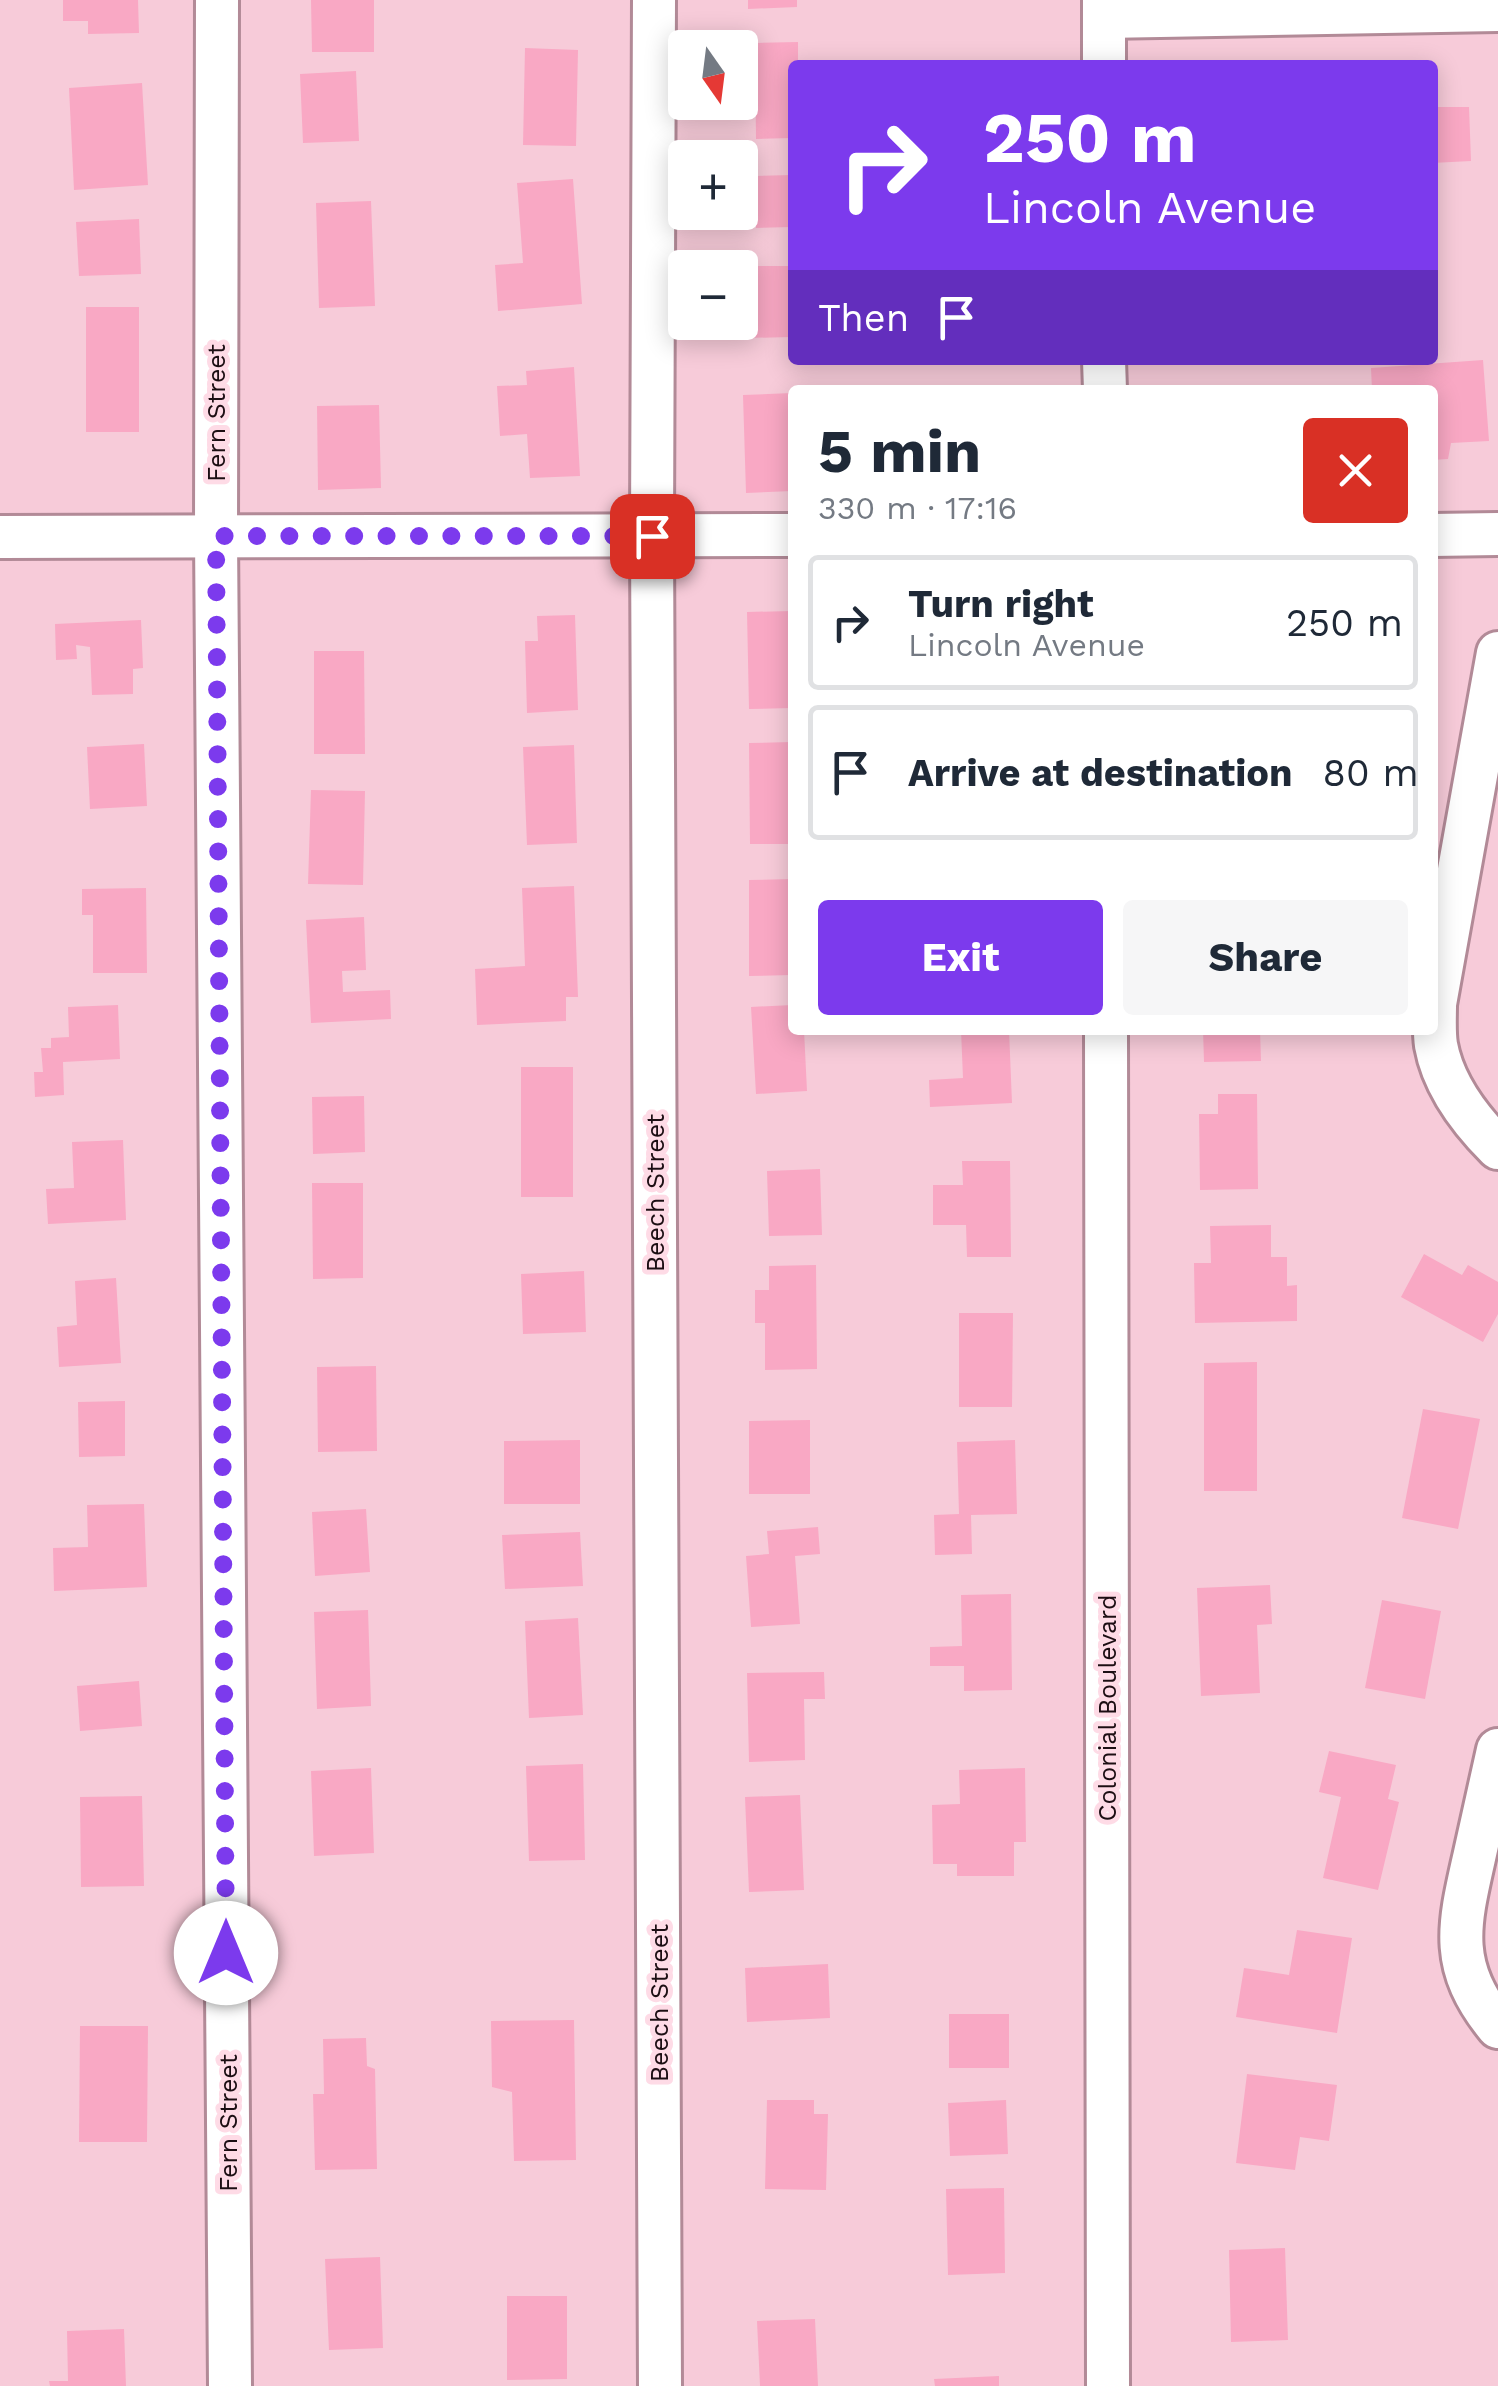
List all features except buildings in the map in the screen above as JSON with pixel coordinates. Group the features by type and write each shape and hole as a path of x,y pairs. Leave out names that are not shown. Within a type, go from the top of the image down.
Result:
{"street":[{"name":"Fern Street","path":"217,0 216,536 230,2386"},
{"name":"Beech Street","path":"654,0 652,536 660,2386"},
{"path":"1104,60 1104,9 1498,10"},
{"path":"1438,534 1498,534"},
{"path":"0,537 788,535"},
{"path":"1438,987 1498,653"},
{"name":"Colonial Boulevard","path":"1106,1035 1108,2386"},
{"path":"1436,1035 1450,1084 1498,1148"},
{"path":"1498,1750 1459,1932 1464,1969 1480,2005 1498,2027"}],"route":[{"path":"226,1953 216,536 652,536"}]}
